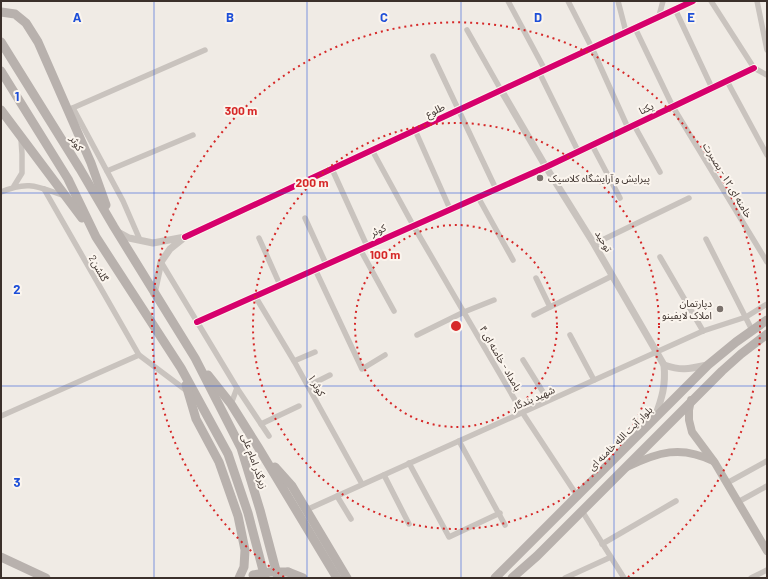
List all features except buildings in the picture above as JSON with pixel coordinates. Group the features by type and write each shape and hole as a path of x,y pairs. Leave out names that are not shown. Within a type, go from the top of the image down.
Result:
{"main road":[{"path":"1,12 15,14 26,23 38,42 70,109 115,229"},
{"name":"کوثر","path":"1,42 80,169 154,294 195,358"},
{"path":"1,71 68,179 96,237"},
{"path":"1,110 96,237 180,368 228,454 248,513 265,578"},
{"name":"بلوار آیت الله خامنه ای","path":"495,578 708,365 767,320"},
{"path":"512,578 582,511 692,400 740,354 767,334"},
{"path":"195,358 230,404 258,447 337,578"},
{"name":"زیرگذر امام علی","path":"195,358 241,448 278,578"},
{"path":"180,368 196,419 219,462 238,516 245,550 244,567 239,578"},
{"path":"692,400 689,410 689,420 692,432 715,462 767,551"},
{"path":"258,447 292,486 348,578"},
{"path":"623,469 646,458 669,451 696,454 715,462"},
{"path":"327,545 327,562"},
{"path":"1,557 46,578"},
{"path":"250,576 270,572 288,572 303,578"}],"street":[{"path":"508,1 542,71 578,151"},
{"path":"568,1 631,126 660,172"},
{"path":"618,1 626,32"},
{"path":"659,16 663,1"},
{"name":"طلوع","path":"185,237 693,1"},
{"path":"711,1 754,68 767,76"},
{"path":"757,1 767,50"},
{"path":"675,9 712,88"},
{"name":"خامنه ای ۱۲ - بصیرت","path":"635,28 673,107 767,262"},
{"path":"467,30 501,90"},
{"path":"140,240 123,201 107,171 70,109 205,50"},
{"path":"433,56 496,189"},
{"name":"یکتا","path":"546,167 754,68"},
{"path":"727,81 767,155"},
{"name":"توحید","path":"501,90 664,364"},
{"path":"415,130 450,209"},
{"path":"107,171 193,135"},
{"path":"14,186 22,173 21,137"},
{"path":"592,145 620,198"},
{"name":"بامداد - خامنه ای ۴","path":"372,150 414,226 522,412 578,496"},
{"name":"کوثر","path":"197,322 546,167"},
{"path":"332,169 366,246"},
{"path":"1,192 14,186 32,185 67,197"},
{"name":"گلشن2","path":"44,189 140,355"},
{"path":"478,197 512,260"},
{"path":"594,244 689,198"},
{"path":"305,218 326,264"},
{"path":"115,229 129,238 153,243 185,237"},
{"path":"154,294 161,262 170,249 185,237"},
{"path":"260,238 280,285"},
{"path":"706,239 752,330"},
{"path":"360,249 394,311"},
{"path":"660,257 703,331"},
{"path":"161,262 237,388 269,436"},
{"path":"315,269 362,369 384,355"},
{"path":"534,315 612,276"},
{"path":"536,278 550,307"},
{"name":"کوثر ۱","path":"255,296 294,361 362,484"},
{"path":"417,335 464,312 494,300"},
{"name":"شهید بندگار","path":"306,510 703,331 746,317 767,304"},
{"path":"570,335 594,380"},
{"path":"294,361 315,352"},
{"path":"1,416 140,355 187,391"},
{"path":"523,360 548,400"},
{"path":"655,419 663,396 665,380 664,364 675,368 688,370 708,365"},
{"path":"308,386 330,375"},
{"path":"230,404 237,388"},
{"path":"261,424 299,406"},
{"path":"459,441 500,513 505,525"},
{"path":"727,483 767,461"},
{"path":"409,463 449,537 500,513"},
{"path":"384,475 409,524"},
{"path":"738,502 767,486"},
{"path":"337,496 351,520"},
{"path":"602,544 676,501"},
{"path":"582,511 624,578"},
{"path":"568,577 611,557"},
{"path":"751,578 767,570"}],"cycle path":[{"path":"185,237 693,1"},
{"path":"197,322 546,167 754,68"}],"place":[{"name":"پیرایش و آرایشگاه کلاسیک","path":"540,178"},
{"name":"دپارتمان املاک لایفینو","path":"720,309"}]}
